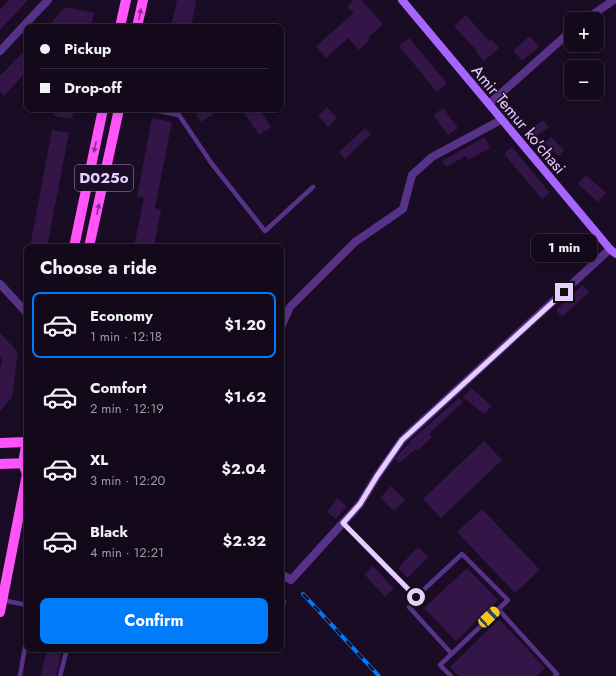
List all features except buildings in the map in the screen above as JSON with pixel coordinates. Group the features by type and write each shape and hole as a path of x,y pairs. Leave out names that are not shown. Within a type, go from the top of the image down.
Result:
{"main road":[{"path":"121,24 126,0"},
{"path":"138,24 143,0"},
{"name":"Amir Temur ko'chasi","path":"402,0 501,120 614,249"},
{"name":"D025o","path":"75,244 102,112"},
{"name":"D025o","path":"90,244 118,112"},
{"path":"0,443 24,442"},
{"path":"0,464 24,463"},
{"path":"0,612 24,497"}],"street":[{"path":"25,24 48,0"},
{"path":"596,12 614,0"},
{"path":"0,51 24,26"},
{"path":"489,104 564,37"},
{"path":"284,320 290,307 355,242 403,209 412,174 432,157 501,120"},
{"path":"284,576 291,580 360,504 402,440 614,249"},
{"path":"0,284 24,310"}],"lane":[{"path":"164,112 179,115 212,164 264,231 312,187"},
{"path":"343,523 416,597"},
{"path":"451,652 409,607 416,597 462,554 508,600 451,652 440,665 451,676"},
{"path":"2,600 24,604"},
{"path":"498,609 557,674 555,676"},
{"path":"20,676 24,652"},
{"path":"60,676 66,652"}],"railway":[{"path":"303,594 379,676"}],"route":[{"path":"416,597 343,523 360,504 402,440 564,292"}]}
